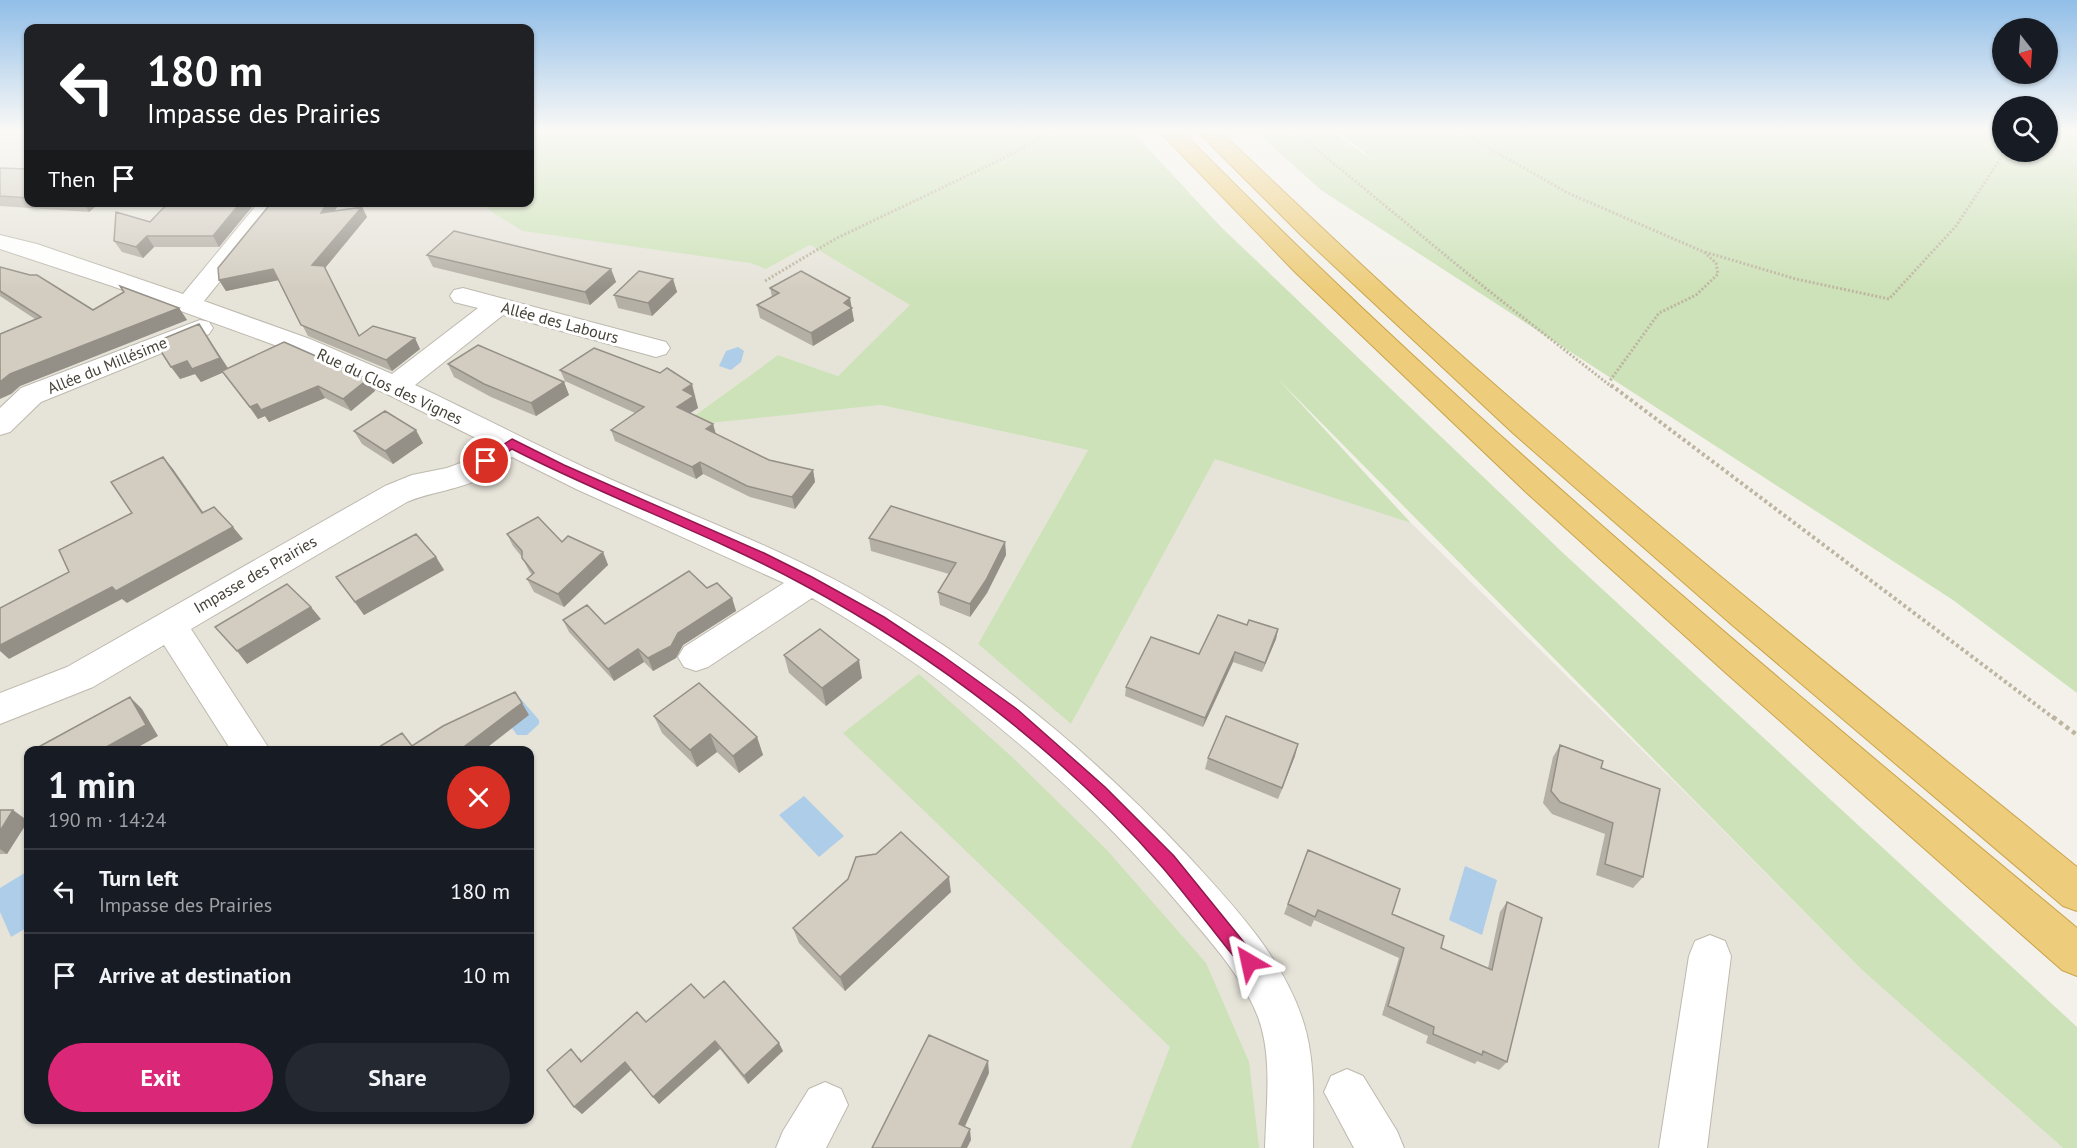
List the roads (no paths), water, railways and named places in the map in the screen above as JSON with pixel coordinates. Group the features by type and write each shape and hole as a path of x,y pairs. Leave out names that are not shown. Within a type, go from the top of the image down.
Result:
{"highway":[{"path":"1222,184 1304,266 1456,411 1667,601 2077,955"},
{"path":"1263,184 1399,313 1618,508 2077,892"}],"street":[{"path":"188,304 268,207"},
{"name":"Rue du Clos des Vignes","path":"0,242 101,273 341,361 560,468 759,556 811,582 879,621 938,660 1013,714 1069,762 1168,862 1221,925 1257,974 1281,1019 1286,1041 1289,1148"},
{"name":"Allée des Labours","path":"463,296 656,348"},
{"path":"394,385 409,376 499,305"},
{"name":"Allée du Millésime","path":"0,425 31,395 223,318"},
{"name":"Impasse des Prairies","path":"0,709 80,677 396,494 423,483 452,478 474,469 512,443"},
{"path":"696,657 811,582"},
{"path":"169,624 248,746"},
{"path":"1683,1148 1710,956"},
{"path":"1347,1092 1380,1148"},
{"path":"800,1148 825,1105"}],"water":[{"path":"738,347 744,351 741,362 731,370 719,366 726,351"},
{"path":"512,698 520,698 539,720 539,724 527,735 517,735 512,728 506,730"},
{"path":"804,796 844,836 819,857 779,815"},
{"path":"1465,866 1497,880 1482,935 1449,920"},
{"path":"24,873 24,929 11,937 0,912 0,888"}]}
